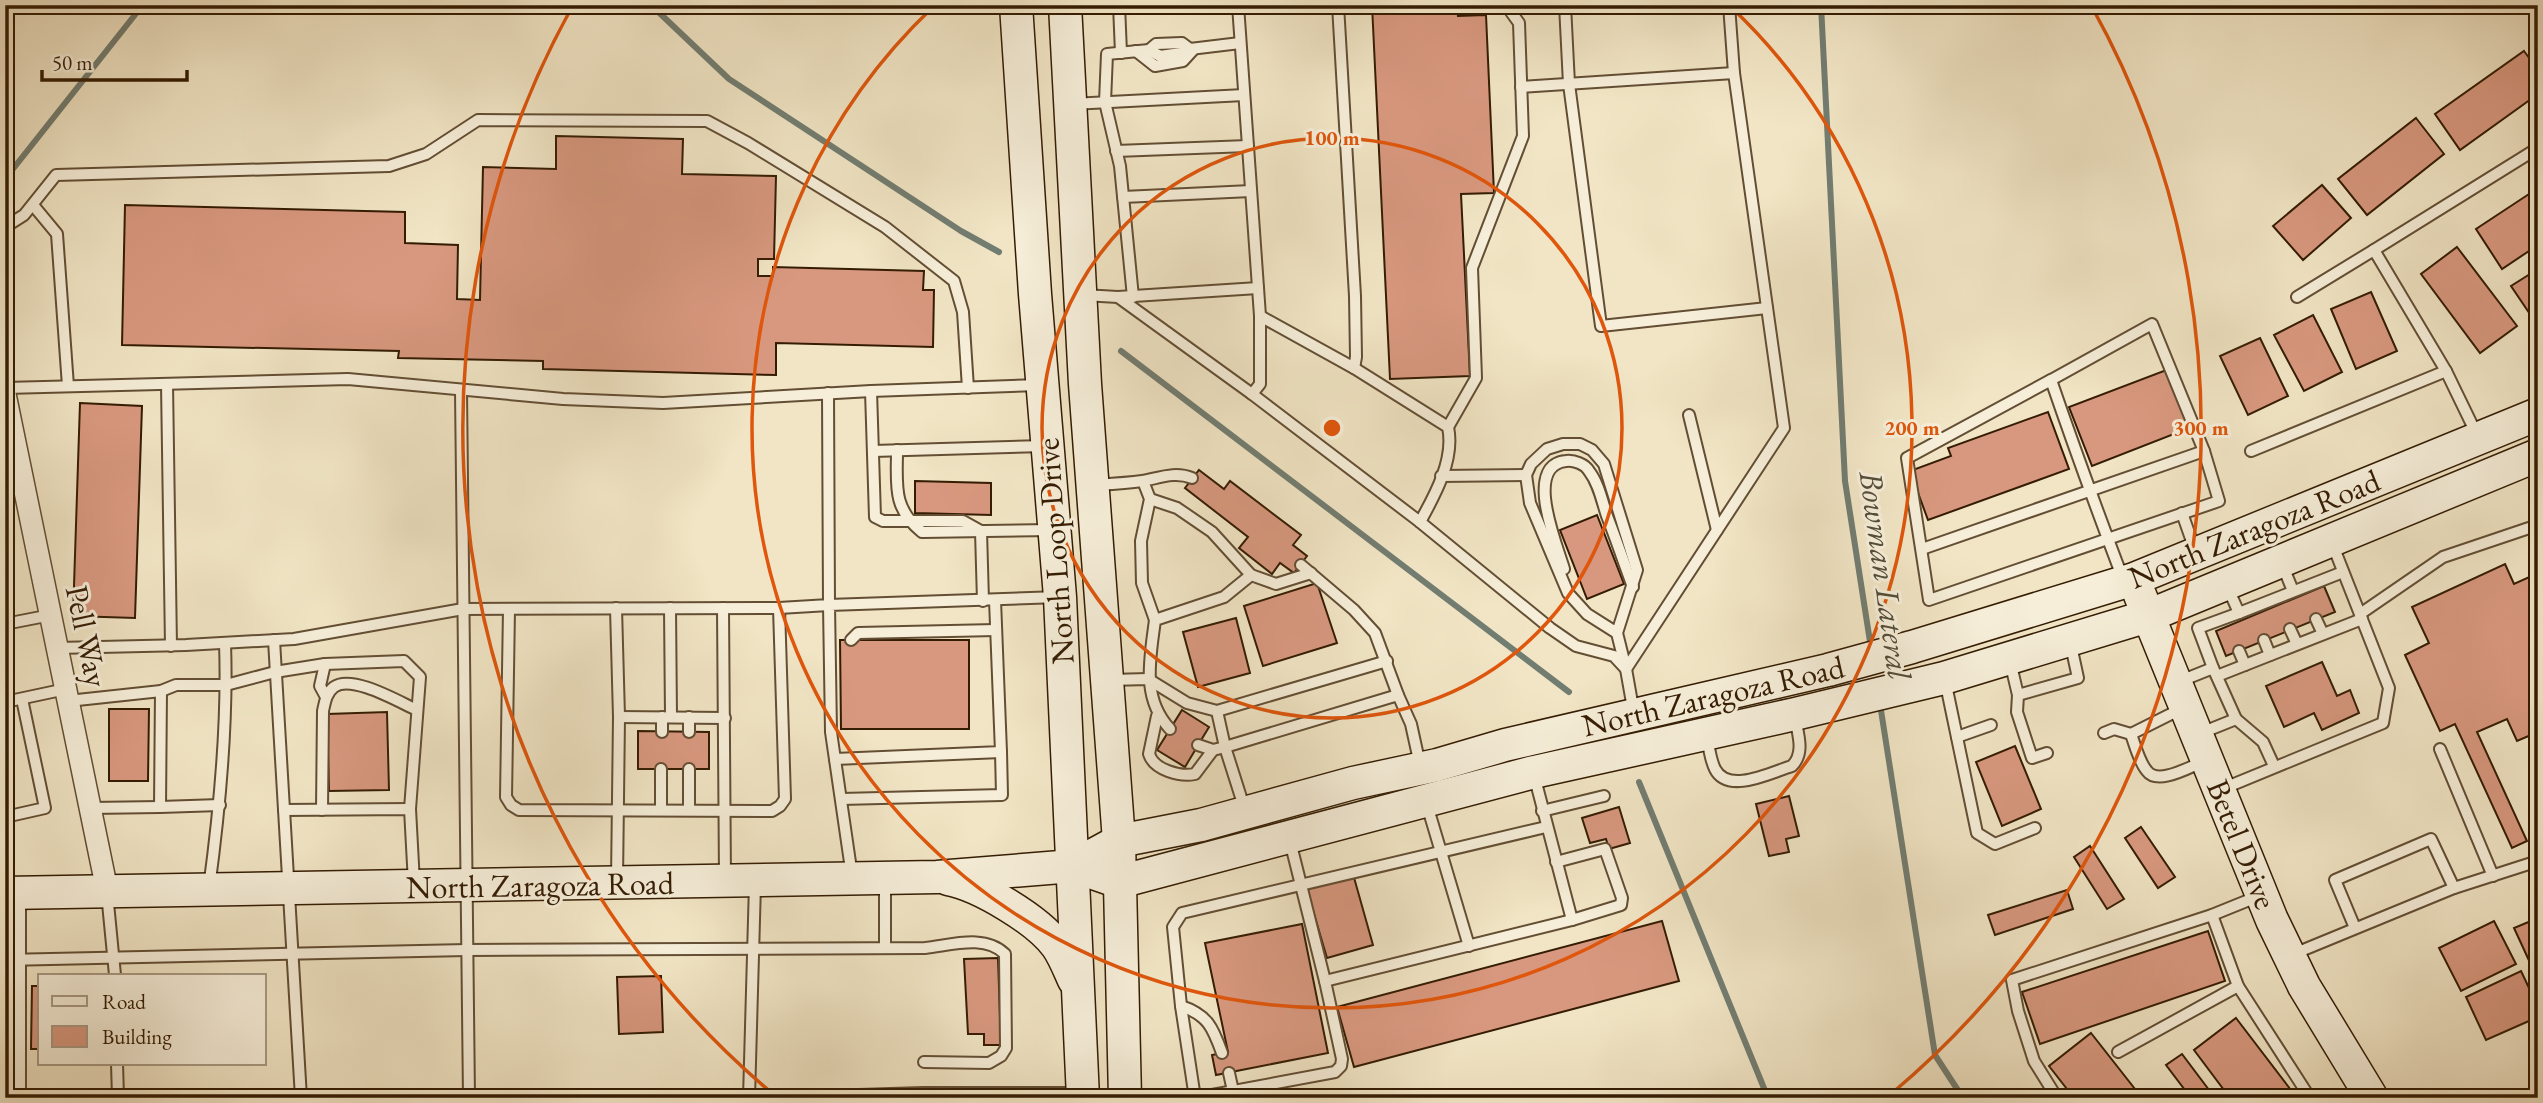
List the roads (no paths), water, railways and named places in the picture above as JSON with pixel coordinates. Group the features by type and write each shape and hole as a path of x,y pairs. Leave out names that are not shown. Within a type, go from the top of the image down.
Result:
{"main road":[{"name":"North Loop Drive","path":"1016,5 1042,385 1060,597 1083,1096"},
{"name":"North Loop Drive","path":"1065,5 1085,384 1119,841 1125,1098"},
{"path":"1042,385 1085,384"},
{"name":"North Zaragoza Road","path":"1073,866 1119,841 1201,825 1353,783 1828,670 1912,647 2129,580 2538,414"},
{"name":"North Zaragoza Road","path":"13,893 937,877 1073,866 1119,881 1534,772 1944,678 2148,615 2538,455"},
{"name":"Betel Drive","path":"2129,580 2148,615 2261,895 2289,956 2372,1098"},
{"path":"1534,772 1545,754 1563,743 1732,704 1753,687"},
{"path":"937,877 957,881 1033,921 1058,947 1078,988"}],"street":[{"name":"Pell Way","path":"6,405 107,890"}],"lane":[{"path":"1119,5 1121,53"},
{"path":"1238,5 1260,316 1260,384 1252,394"},
{"path":"1338,5 1355,296 1354,368"},
{"path":"1420,522 1441,476 1451,442 1448,427 1476,379 1472,268 1523,136 1519,23 1506,5"},
{"path":"1565,5 1569,84 1601,326 1767,309"},
{"path":"1626,669 1784,428 1734,73 1729,5"},
{"path":"1133,297 1123,197 1105,102 1107,54 1149,50 1160,56 1193,48 1240,43"},
{"path":"1136,51 1155,66 1183,61 1193,48"},
{"path":"1521,87 1734,73"},
{"path":"1071,104 1244,95"},
{"path":"5,227 24,215 56,175 389,166 426,154 478,120 707,121 885,227 954,281 963,312 968,388"},
{"path":"1116,151 1248,146"},
{"path":"2297,297 2538,148"},
{"path":"1123,197 1251,191"},
{"path":"33,205 57,233 68,386"},
{"path":"2374,250 2446,371 2478,438"},
{"path":"1081,295 1133,297 1258,288"},
{"path":"1118,297 1252,394 1420,522 1550,628 1576,646 1614,656 1626,669"},
{"path":"1260,316 1354,368 1448,427"},
{"path":"2152,324 2204,451 2219,500 1929,600 1907,458 2152,324"},
{"path":"2252,451 2446,371"},
{"path":"5,388 348,379 563,399 663,403 828,393 1042,385"},
{"path":"2051,380 2107,538 2129,580"},
{"path":"167,384 171,646"},
{"path":"461,391 468,1098"},
{"path":"871,391 875,517 883,521 963,521 981,531 1054,530"},
{"path":"828,393 831,732 852,879"},
{"path":"1689,415 1717,530"},
{"path":"1617,633 1587,614 1568,593 1530,503 1526,475 1531,464 1546,449 1563,444 1580,444 1592,450 1604,464 1637,570 1617,633 1634,715"},
{"path":"873,451 1047,446"},
{"path":"897,450 897,498 907,520"},
{"path":"1922,549 2204,451"},
{"path":"1568,593 1566,574 1543,496 1544,481 1553,465 1566,461 1579,462 1593,477 1633,587"},
{"path":"1093,485 1183,474 1192,478"},
{"path":"1441,476 1526,475"},
{"path":"1143,481 1150,499 1141,541 1142,583 1154,620 1148,679 1157,716 1149,754 1156,765 1178,775 1195,774 1213,750"},
{"path":"1150,499 1177,508 1212,532 1251,575 1276,584 1311,573"},
{"path":"2182,513 2197,553"},
{"path":"2215,672 2245,665 2361,616 2443,557 2532,527 2538,530"},
{"path":"841,799 1002,795 996,630 989,600 981,531"},
{"path":"2220,790 2383,723 2389,688 2332,540"},
{"path":"2281,561 2300,591"},
{"path":"1301,565 1375,633 1411,724 1421,768"},
{"path":"2274,766 2263,742 2236,719 2198,628 2227,622 2239,613 2253,611 2279,601 2343,572"},
{"path":"1154,620 1224,597 1251,575"},
{"path":"2226,583 2239,613"},
{"path":"57,648 171,646 306,637 463,609 779,608 1060,597"},
{"path":"509,608 506,797 511,805 519,810 772,811 785,799 779,608"},
{"path":"616,608 619,718 617,883"},
{"path":"662,732 666,717 670,608"},
{"path":"723,608 724,810 753,948 749,1098"},
{"path":"5,624 51,615"},
{"path":"2316,619 2323,634"},
{"path":"2290,629 2297,645"},
{"path":"852,640 858,633 996,630"},
{"path":"2047,753 2032,758 2017,712 2027,696 2076,683 2070,639"},
{"path":"274,640 301,1098"},
{"path":"2264,640 2270,655"},
{"path":"208,890 220,805 226,685 225,643"},
{"path":"2239,650 2245,665"},
{"path":"830,663 841,652"},
{"path":"2009,658 2027,696"},
{"path":"5,702 67,695 161,691 176,685 226,685 275,672 325,664 404,661 420,677 410,809 415,887"},
{"path":"1107,680 1148,679 1188,703 1217,711 1387,661"},
{"path":"325,664 320,686 326,697"},
{"path":"2131,734 2147,771 2154,777 2164,778 2215,672"},
{"path":"1944,678 1977,833 1994,844 2035,828"},
{"path":"322,810 323,711 326,697 332,688 341,683 353,684 417,710"},
{"path":"160,807 161,691"},
{"path":"1198,746 1213,750 1225,747 1398,695"},
{"path":"5,817 45,808 22,699"},
{"path":"1217,711 1225,747 1246,812"},
{"path":"1706,733 1716,772 1723,779 1740,782 1792,766 1798,761 1800,752 1795,714"},
{"path":"1157,716 1170,729"},
{"path":"689,717 689,732"},
{"path":"619,718 725,718"},
{"path":"2104,733 2114,729 2131,734 2191,721 2236,719"},
{"path":"1957,737 1991,725"},
{"path":"2440,750 2493,876"},
{"path":"835,759 1001,752"},
{"path":"661,769 661,809"},
{"path":"689,769 689,809"},
{"path":"1534,772 1572,920"},
{"path":"1542,811 1604,796"},
{"path":"1427,802 1469,946"},
{"path":"90,808 220,805"},
{"path":"284,810 410,809"},
{"path":"1289,837 1302,885 1325,981 1342,1059 1341,1066 1335,1072 1195,1098 1181,1006 1173,927 1182,913 1302,885 1546,827"},
{"path":"2355,928 2335,880 2431,839 2454,888"},
{"path":"1325,981 1572,920 1621,905 1622,898 1605,849 1556,862"},
{"path":"2289,956 2454,888 2538,861"},
{"path":"885,878 885,948"},
{"path":"107,890 115,974"},
{"path":"13,893 20,959 20,1098"},
{"path":"2057,1098 2034,1061 2018,1011 2012,980 2212,915 2261,895"},
{"path":"2212,915 2238,986 2310,1098"},
{"path":"5,960 467,950 925,948 980,942 995,944 1005,954 1006,1048 1001,1056 989,1063 924,1062"},
{"path":"2118,1052 2238,986"},
{"path":"1181,1006 1194,1010 1208,1020 1222,1053"},
{"path":"117,1064 118,1098"},
{"path":"1229,1073 1233,1091"},
{"path":"761,1098 935,1093 1083,1096"}],"waterway":[{"path":"5,179 138,11 146,5"},
{"path":"651,5 729,79 961,231 999,252"},
{"name":"Bowman Lateral","path":"1821,5 1845,481 1871,648"},
{"path":"1121,351 1569,692"},
{"name":"Bowman Lateral","path":"1880,704 1935,1055 1963,1098"},
{"path":"1639,782 1768,1098"}]}
